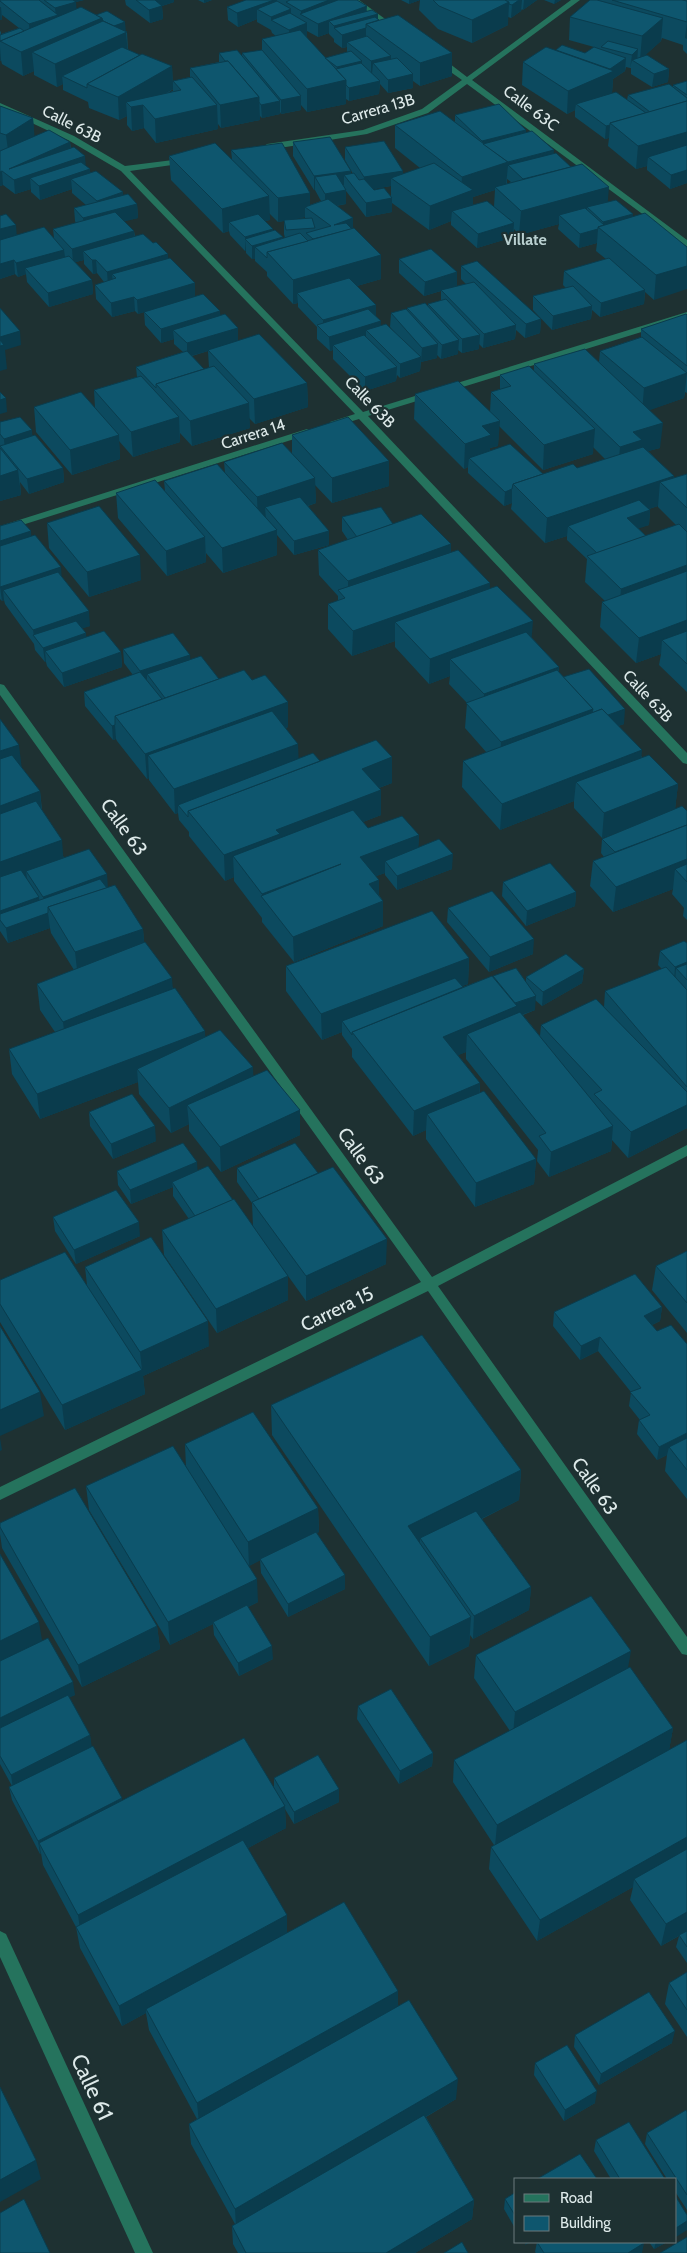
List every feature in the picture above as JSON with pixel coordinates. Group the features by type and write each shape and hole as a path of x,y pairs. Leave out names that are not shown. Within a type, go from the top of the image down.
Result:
{"street":[{"path":"354,0 403,34"},
{"name":"Carrera 13B","path":"258,148 364,132 425,111 576,0"},
{"name":"Calle 63C","path":"427,51 468,79 687,244"},
{"name":"Calle 63B","path":"0,105 70,138 124,169 362,415 687,760"},
{"path":"124,169 191,159"},
{"name":"Carrera 14","path":"0,529 319,428 687,315"},
{"name":"Calle 63","path":"0,687 430,1284 687,1649"},
{"name":"Carrera 15","path":"0,1494 430,1284 687,1150"},
{"name":"Calle 61","path":"0,1939 144,2253"}],"building":[{"path":"0,0 39,0 58,15 29,24"},
{"path":"44,0 73,0 76,2 55,8"},
{"path":"136,0 155,0 162,6 149,10"},
{"path":"246,0 274,0 237,13 227,7"},
{"path":"290,0 329,0 301,11 286,2"},
{"path":"338,0 357,0 367,6 318,24 300,14"},
{"path":"433,0 505,0 509,2 472,20 439,6"},
{"path":"505,0 519,0 512,5"},
{"path":"590,0 597,0 663,18 642,36 570,17"},
{"path":"612,0 687,1 687,22"},
{"path":"277,1 291,9 271,17 257,9"},
{"path":"81,7 102,18 21,52 0,41"},
{"path":"372,10 378,14 334,26 329,21"},
{"path":"107,11 125,22 114,26 96,15"},
{"path":"290,13 307,23 289,30 271,20"},
{"path":"398,15 452,53 420,63 366,24"},
{"path":"375,17 379,20 366,24 366,28 342,35 334,28"},
{"path":"103,21 127,32 55,64 32,52"},
{"path":"20,28 24,31 0,41 0,35"},
{"path":"300,30 346,80 307,89 262,39"},
{"path":"367,36 391,56 371,61 347,42"},
{"path":"608,41 638,49 632,55 601,47"},
{"path":"562,45 585,53 594,47 626,58 610,69 556,50"},
{"path":"122,47 140,55 87,84 87,88 62,76"},
{"path":"546,47 614,71 568,91 523,62"},
{"path":"237,50 280,101 261,105 259,97 219,53"},
{"path":"262,50 301,96 281,100 242,53"},
{"path":"351,51 362,61 337,67 325,58"},
{"path":"142,54 172,66 118,97 87,84"},
{"path":"647,55 669,69 654,74 632,60"},
{"path":"397,58 413,74 388,80 373,63"},
{"path":"228,61 259,97 220,105 190,68"},
{"path":"361,63 380,81 349,88 346,85 346,80 336,69"},
{"path":"192,77 217,105 155,119 143,105 131,107 126,102 181,90 173,81"},
{"path":"687,81 687,95 673,85"},
{"path":"669,84 687,98 687,101 650,112 628,95"},
{"path":"616,92 646,113 610,123 610,125 606,126 576,104"},
{"path":"687,101 687,132 638,146 610,123"},
{"path":"499,104 526,130 482,141 455,115"},
{"path":"0,106 33,118 6,135 0,133"},
{"path":"440,111 508,162 462,177 395,125"},
{"path":"49,130 70,142 9,169 74,147 85,156 14,180 2,171 0,172 0,151"},
{"path":"532,131 554,150 508,162 483,144"},
{"path":"330,137 351,171 314,176 293,142"},
{"path":"384,141 403,171 364,177 345,147"},
{"path":"215,143 269,196 222,209 169,156"},
{"path":"282,143 310,193 278,198 231,150"},
{"path":"687,145 687,170 671,175 648,157"},
{"path":"556,153 571,167 523,179 508,165"},
{"path":"81,162 90,169 39,186 30,178"},
{"path":"434,163 473,190 430,206 391,178"},
{"path":"582,164 609,187 521,211 495,187"},
{"path":"96,171 123,192 97,201 71,179"},
{"path":"354,173 359,180 364,179 374,190 384,188 392,198 366,203 344,175"},
{"path":"336,174 346,190 325,194 315,177"},
{"path":"128,194 137,204 83,218 74,208"},
{"path":"328,199 353,218 334,225 346,223 352,229 313,239 306,233 331,226 305,207"},
{"path":"616,200 633,214 603,222 587,207"},
{"path":"487,201 514,223 478,234 452,211"},
{"path":"585,208 604,225 598,227 598,229 580,234 559,215"},
{"path":"115,212 134,231 72,249 53,229"},
{"path":"645,213 687,247 687,266 656,275 598,227"},
{"path":"6,214 16,225 0,229 0,216"},
{"path":"258,214 273,229 245,237 229,222"},
{"path":"312,218 315,228 286,230 284,220"},
{"path":"44,227 64,250 16,263 14,260 0,264 0,240"},
{"path":"354,228 381,255 293,280 267,252"},
{"path":"275,230 283,237 252,246 245,239"},
{"path":"300,233 308,241 267,252 267,258 255,247"},
{"path":"143,234 153,243 156,242 168,254 107,272 96,260 92,260 83,251"},
{"path":"431,249 457,272 425,282 399,259"},
{"path":"69,256 92,280 48,293 25,268"},
{"path":"170,258 195,283 137,300 134,297 111,303 95,285 116,278 112,274"},
{"path":"609,258 645,290 601,303 564,271"},
{"path":"477,261 541,319 526,324 461,266"},
{"path":"349,278 376,305 323,320 297,293"},
{"path":"474,282 516,325 484,334 441,290"},
{"path":"573,286 592,306 553,316 533,296"},
{"path":"203,294 220,311 161,329 144,312"},
{"path":"446,299 480,335 462,339 428,304"},
{"path":"425,303 459,340 442,345 407,308"},
{"path":"0,308 20,331 0,337"},
{"path":"368,309 381,321 329,337 317,325"},
{"path":"406,309 438,344 422,348 391,313"},
{"path":"225,314 238,328 187,343 173,330"},
{"path":"687,315 687,366 641,329"},
{"path":"386,324 421,357 400,364 366,330"},
{"path":"259,334 307,383 254,399 208,350"},
{"path":"364,335 397,367 365,377 333,345"},
{"path":"642,337 687,373 644,388 600,351"},
{"path":"585,349 663,423 633,432 642,440 620,447 534,364"},
{"path":"187,351 204,369 156,384 156,388 136,367"},
{"path":"214,366 249,403 190,421 156,384"},
{"path":"529,366 595,429 544,445 491,392 511,386 500,375"},
{"path":"141,376 179,417 131,432 94,390"},
{"path":"458,381 500,421 482,426 491,435 465,444 415,394"},
{"path":"0,392 6,398 0,400"},
{"path":"81,392 119,435 70,450 34,407"},
{"path":"20,417 32,430 4,439 0,434 0,422"},
{"path":"348,417 389,461 332,478 292,435"},
{"path":"35,435 63,468 27,479 0,446"},
{"path":"282,443 315,478 257,497 224,462"},
{"path":"510,444 543,474 513,484 512,489 505,492 469,458"},
{"path":"643,447 674,476 547,518 513,484 573,464 577,468"},
{"path":"0,448 18,470 0,476"},
{"path":"217,464 277,530 222,548 164,481"},
{"path":"687,474 687,508 660,482"},
{"path":"155,480 205,537 166,551 116,493"},
{"path":"300,497 329,531 294,541 265,507"},
{"path":"639,500 650,510 627,518 646,536 597,553 568,526"},
{"path":"99,506 140,555 87,572 47,523"},
{"path":"381,507 393,524 357,537 342,517"},
{"path":"421,514 451,544 348,581 318,550"},
{"path":"21,520 31,531 0,541 0,526"},
{"path":"679,524 687,532 687,565 621,589 587,556"},
{"path":"35,535 61,567 0,587 0,546"},
{"path":"458,550 490,583 353,631 328,604 345,598 338,590"},
{"path":"687,571 687,620 639,638 602,602"},
{"path":"58,572 89,611 33,630 3,590"},
{"path":"497,586 533,621 430,659 395,622"},
{"path":"76,621 86,633 43,648 33,635"},
{"path":"104,631 121,652 62,673 45,651"},
{"path":"687,631 687,664 662,640"},
{"path":"526,632 559,667 484,694 450,659"},
{"path":"173,633 190,655 140,671 123,649"},
{"path":"201,656 219,679 165,698 147,674"},
{"path":"589,669 625,709 608,715 602,709 592,713 593,709 563,677"},
{"path":"244,670 252,680 265,675 288,702 145,754 115,716"},
{"path":"557,670 593,709 501,742 466,703"},
{"path":"140,672 162,699 115,716 115,725 112,726 84,692"},
{"path":"602,709 642,750 502,804 463,761"},
{"path":"272,711 298,744 174,789 148,755"},
{"path":"0,719 19,745 0,751"},
{"path":"376,740 392,757 362,769 381,790 276,830 280,834 224,855 188,811"},
{"path":"313,753 320,761 188,811 188,817 178,805"},
{"path":"12,755 40,791 0,806 0,759"},
{"path":"649,755 678,784 604,813 576,782"},
{"path":"36,801 62,840 0,862 0,814"},
{"path":"682,806 687,811 687,825 615,852 602,839"},
{"path":"353,810 368,828 402,816 419,835 360,857 379,880 369,884 383,901 293,937 261,896 341,864 262,894 233,856"},
{"path":"687,825 687,859 616,887 593,861"},
{"path":"439,839 453,854 397,876 385,861"},
{"path":"89,849 107,874 43,897 26,871"},
{"path":"550,863 576,892 527,911 503,882"},
{"path":"687,864 687,882 675,869"},
{"path":"21,870 39,897 0,911 0,877"},
{"path":"100,879 107,888 48,907 48,913 6,928 0,920 0,914"},
{"path":"115,885 143,929 75,952 48,907"},
{"path":"492,891 534,939 490,957 448,908"},
{"path":"432,911 469,958 321,1014 286,966"},
{"path":"684,941 687,943 687,962 675,967 660,951"},
{"path":"145,942 172,978 63,1022 37,984"},
{"path":"566,954 584,969 543,992 526,977"},
{"path":"687,964 687,980 676,968"},
{"path":"666,967 687,990 687,1087 605,991"},
{"path":"516,968 536,996 515,1003 493,976"},
{"path":"492,976 517,1006 443,1037 480,1083 414,1111 352,1032"},
{"path":"455,978 463,987 352,1032 352,1035 342,1021"},
{"path":"175,988 205,1031 37,1094 9,1049"},
{"path":"596,999 687,1092 687,1105 631,1132 594,1094 602,1090 541,1025"},
{"path":"520,1012 613,1126 551,1152 539,1136 546,1133 467,1034"},
{"path":"220,1030 253,1067 169,1108 137,1069"},
{"path":"267,1070 300,1110 220,1147 187,1105"},
{"path":"484,1091 536,1159 476,1183 427,1114"},
{"path":"132,1094 155,1126 111,1144 89,1112"},
{"path":"183,1143 197,1162 130,1190 117,1171"},
{"path":"295,1143 318,1173 259,1199 237,1168"},
{"path":"208,1166 233,1200 195,1216 172,1182"},
{"path":"333,1167 387,1239 306,1276 252,1202"},
{"path":"116,1190 139,1222 74,1250 53,1217"},
{"path":"234,1199 288,1276 216,1309 162,1230"},
{"path":"151,1237 208,1321 140,1352 85,1267"},
{"path":"687,1251 687,1303 656,1266"},
{"path":"65,1252 142,1370 62,1405 0,1304 0,1280"},
{"path":"635,1274 662,1307 644,1316 657,1331 671,1325 687,1344 687,1433 659,1447 639,1420 650,1415 630,1392 641,1388 600,1337 581,1346 554,1312"},
{"path":"0,1326 40,1392 0,1410"},
{"path":"422,1335 521,1470 408,1526 471,1617 430,1637 271,1405"},
{"path":"253,1412 318,1508 248,1542 185,1444"},
{"path":"687,1438 687,1470 669,1447"},
{"path":"173,1446 257,1579 168,1622 86,1486"},
{"path":"75,1488 157,1626 78,1665 0,1527 0,1523"},
{"path":"476,1511 531,1587 474,1616 420,1538"},
{"path":"316,1532 345,1575 288,1604 260,1559"},
{"path":"0,1554 39,1622 0,1641"},
{"path":"591,1596 631,1651 515,1712 476,1655"},
{"path":"247,1605 272,1646 238,1663 213,1622"},
{"path":"48,1638 73,1682 0,1718 0,1661"},
{"path":"630,1667 673,1728 497,1825 454,1760"},
{"path":"391,1689 433,1753 400,1771 358,1706"},
{"path":"68,1695 90,1735 11,1775 0,1756 0,1728"},
{"path":"244,1738 285,1806 78,1915 39,1843"},
{"path":"687,1740 687,1837 540,1920 491,1847"},
{"path":"93,1746 122,1798 38,1841 9,1787"},
{"path":"318,1755 339,1789 294,1812 274,1778"},
{"path":"243,1840 287,1915 119,2006 76,1927"},
{"path":"687,1849 687,1912 666,1924 634,1879"},
{"path":"344,1902 398,1991 197,2103 146,2009"},
{"path":"687,1931 687,1947 679,1935"},
{"path":"687,1972 687,2010 669,1983"},
{"path":"649,1992 675,2031 601,2074 575,2035"},
{"path":"409,2000 458,2079 235,2209 189,2124"},
{"path":"567,2045 597,2091 565,2110 535,2063"},
{"path":"0,2087 36,2160 0,2180"},
{"path":"686,2110 687,2195 677,2178 647,2133"},
{"path":"424,2115 474,2200 386,2253 246,2253 232,2226"},
{"path":"629,2122 664,2178 619,2178 596,2140"},
{"path":"580,2154 596,2178 539,2178"},
{"path":"514,2193 514,2214 505,2199"},
{"path":"24,2199 50,2253 0,2253 0,2213"},
{"path":"677,2199 687,2215 687,2221 677,2227"},
{"path":"687,2237 687,2253 660,2253 677,2243"},
{"path":"462,2242 468,2253 444,2253"},
{"path":"538,2243 644,2243 628,2253 544,2253"}],"district":[{"name":"Villate","path":"525,239"}]}
